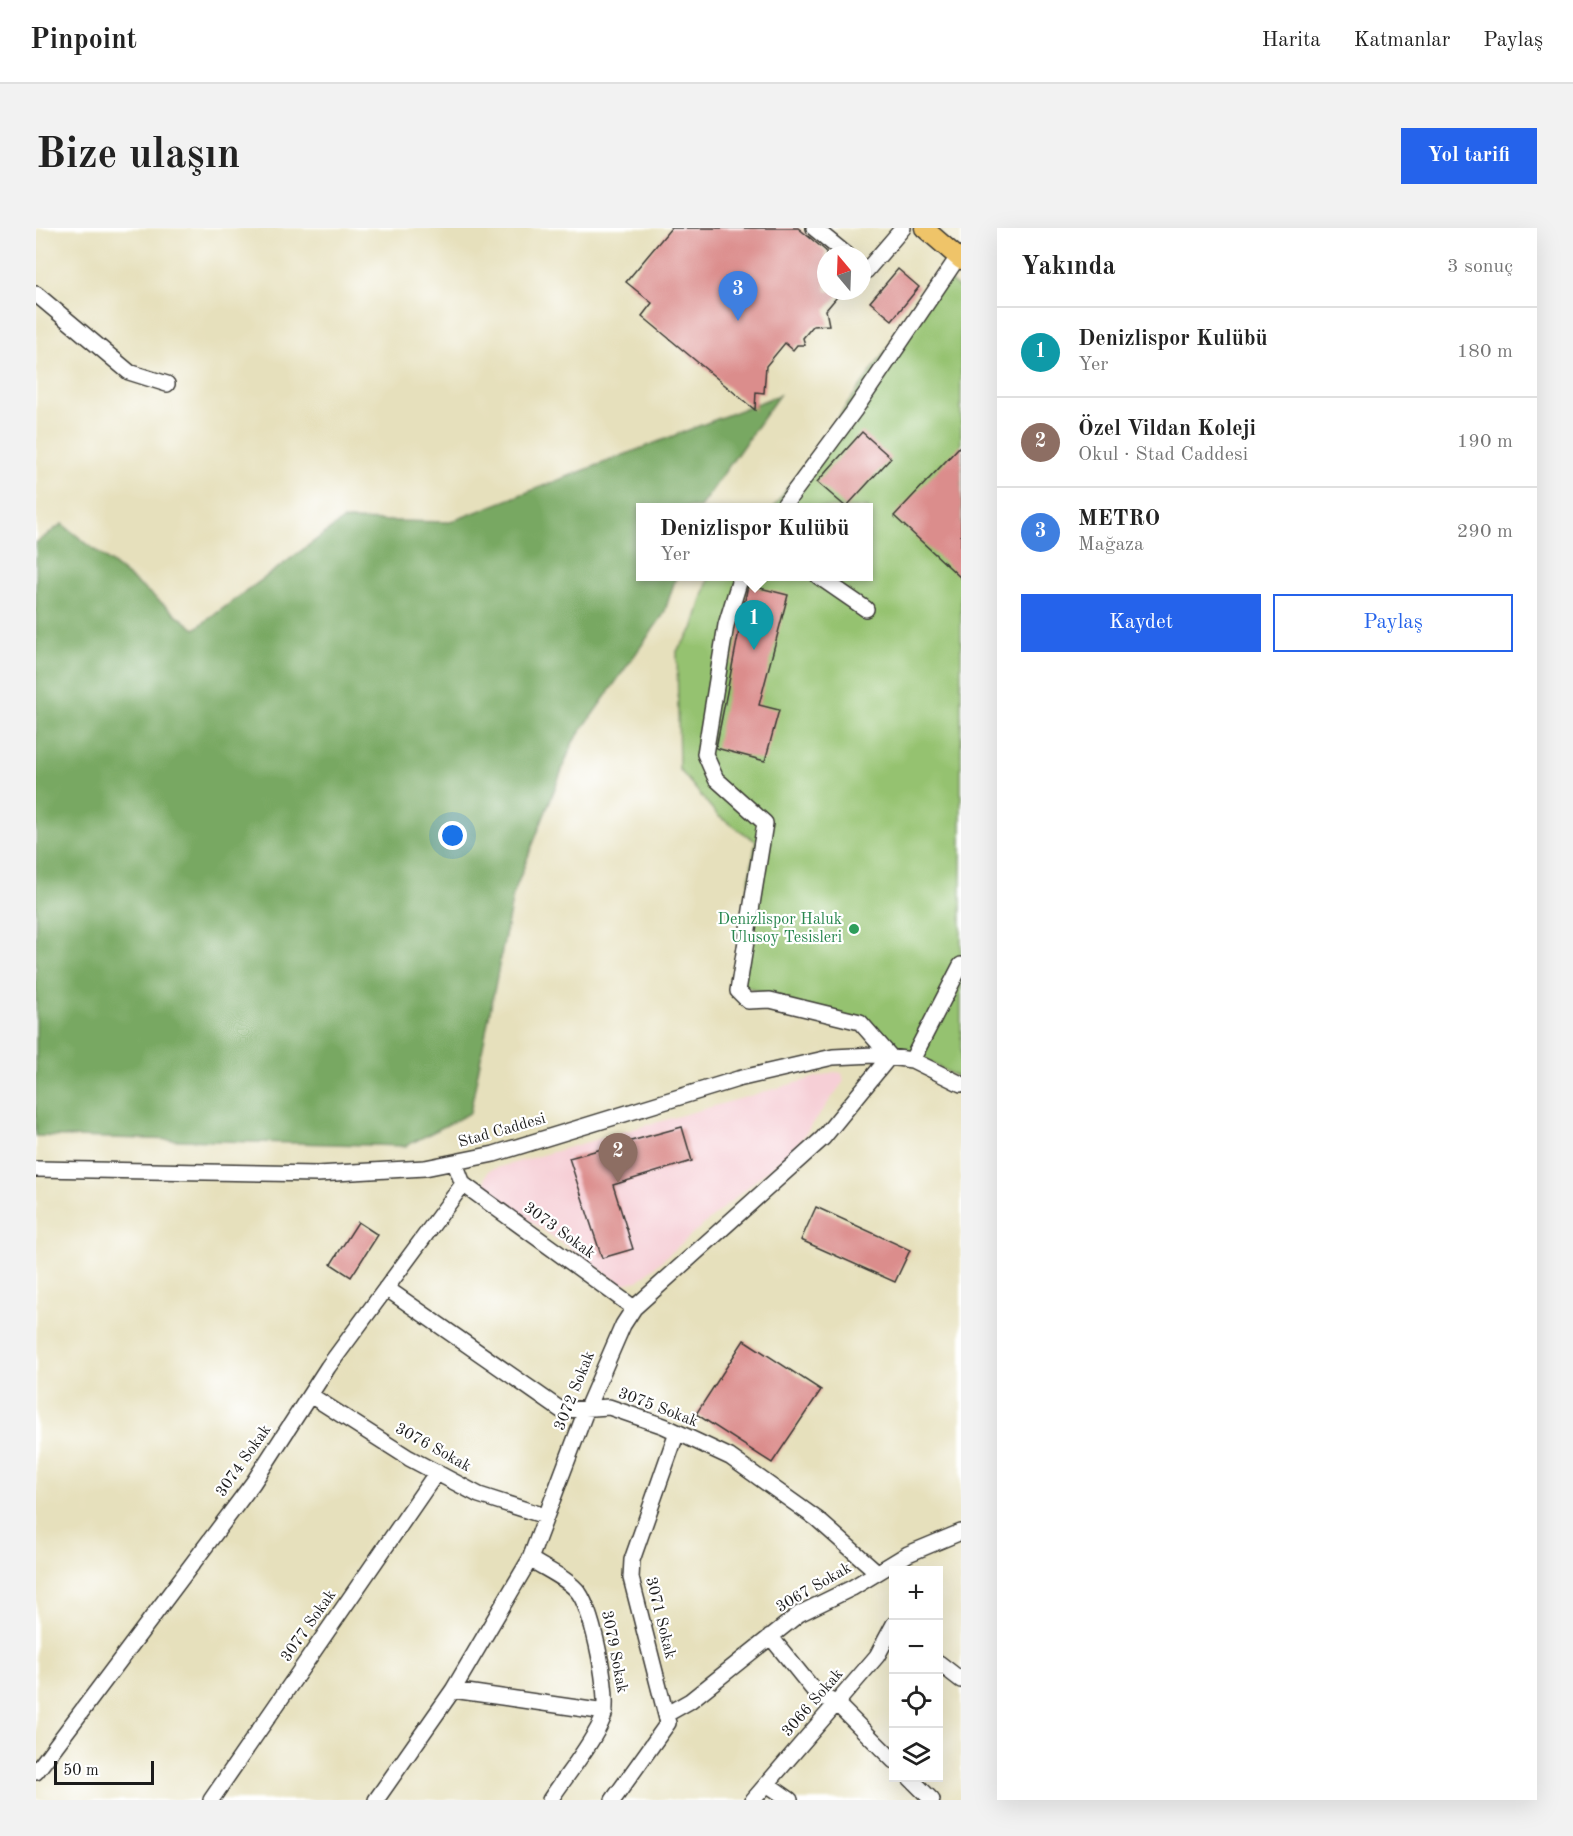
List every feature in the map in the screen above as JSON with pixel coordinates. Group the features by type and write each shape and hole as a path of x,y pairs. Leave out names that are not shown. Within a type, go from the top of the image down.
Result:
{"main road":[{"path":"924,228 959,258"}],"street":[{"path":"814,228 836,246"},
{"path":"871,262 903,228"},
{"path":"785,503 854,411 959,258"},
{"path":"36,294 129,372 167,384"},
{"path":"739,581 726,625 705,754 716,779 765,823 738,991 748,1001 770,1000 860,1022 890,1056"},
{"path":"825,581 866,609"},
{"path":"912,1060 961,966"},
{"name":"Stad Caddesi","path":"36,1169 316,1174 425,1168 494,1154 661,1102 805,1061 857,1054 912,1060 961,1084"},
{"name":"3072 Sokak","path":"376,1800 453,1690 530,1558 587,1408 622,1324 634,1308 823,1138 890,1056"},
{"path":"455,1163 463,1184"},
{"name":"3073 Sokak","path":"463,1184 634,1308"},
{"name":"3074 Sokak","path":"36,1772 253,1483 310,1395 463,1184"},
{"name":"3075 Sokak","path":"386,1288 561,1410 574,1412 587,1408 609,1407 677,1432 730,1457 773,1485 886,1571"},
{"name":"3076 Sokak","path":"310,1395 479,1495 545,1516"},
{"name":"3071 Sokak","path":"667,1714 631,1578 632,1560 677,1432"},
{"name":"3077 Sokak","path":"212,1800 437,1472"},
{"name":"3067 Sokak","path":"667,1714 690,1701 799,1614 961,1532"},
{"name":"3079 Sokak","path":"530,1558 578,1591 586,1605 592,1620 605,1695 602,1721 550,1800"},
{"path":"770,1636 816,1693 837,1704 889,1756"},
{"name":"3066 Sokak","path":"753,1800 877,1656 889,1636"},
{"path":"943,1666 961,1680"},
{"path":"453,1690 604,1712"},
{"path":"613,1800 668,1723 667,1714"},
{"path":"914,1782 932,1800"},
{"path":"767,1784 790,1800"}],"shaded area":[{"path":"834,1072 842,1073 844,1081 798,1144 638,1281 621,1284 485,1190 485,1177 489,1170"}],"green space":[{"path":"949,280 961,290 961,1079 906,1050 849,1025 732,982 756,841 718,816 679,769 677,651 693,629 708,581 873,581 873,503 777,503 895,338"},
{"path":"779,395 703,503 636,503 636,581 675,581 664,614 573,742 513,895 470,1113 406,1146 36,1136 36,543 62,524 195,629 343,520 450,522"}],"building":[{"path":"671,228 798,228 820,246 817,246 817,300 834,300 826,310 829,325 813,326 803,338 805,345 797,345 793,350 785,343 766,366 764,393 756,392 755,410 642,316 652,303 626,282"},
{"path":"898,269 919,287 892,320 870,302"},
{"path":"862,432 891,458 850,503 841,503 817,482"},
{"path":"961,445 961,578 894,516"},
{"path":"748,585 788,595 759,705 779,710 765,761 716,748"},
{"path":"682,1127 692,1161 613,1185 633,1249 602,1258 569,1158"},
{"path":"816,1207 910,1250 895,1282 801,1240"},
{"path":"358,1222 378,1235 351,1277 331,1264"},
{"path":"744,1340 821,1390 772,1463 696,1414"}],"place":[{"name":"METRO","path":"738,321"},
{"name":"Denizlispor Kulübü","path":"754,650"},
{"name":"Denizlispor Haluk Ulusoy Tesisleri","path":"854,929"},
{"name":"Özel Vildan Koleji","path":"618,1183"}]}
